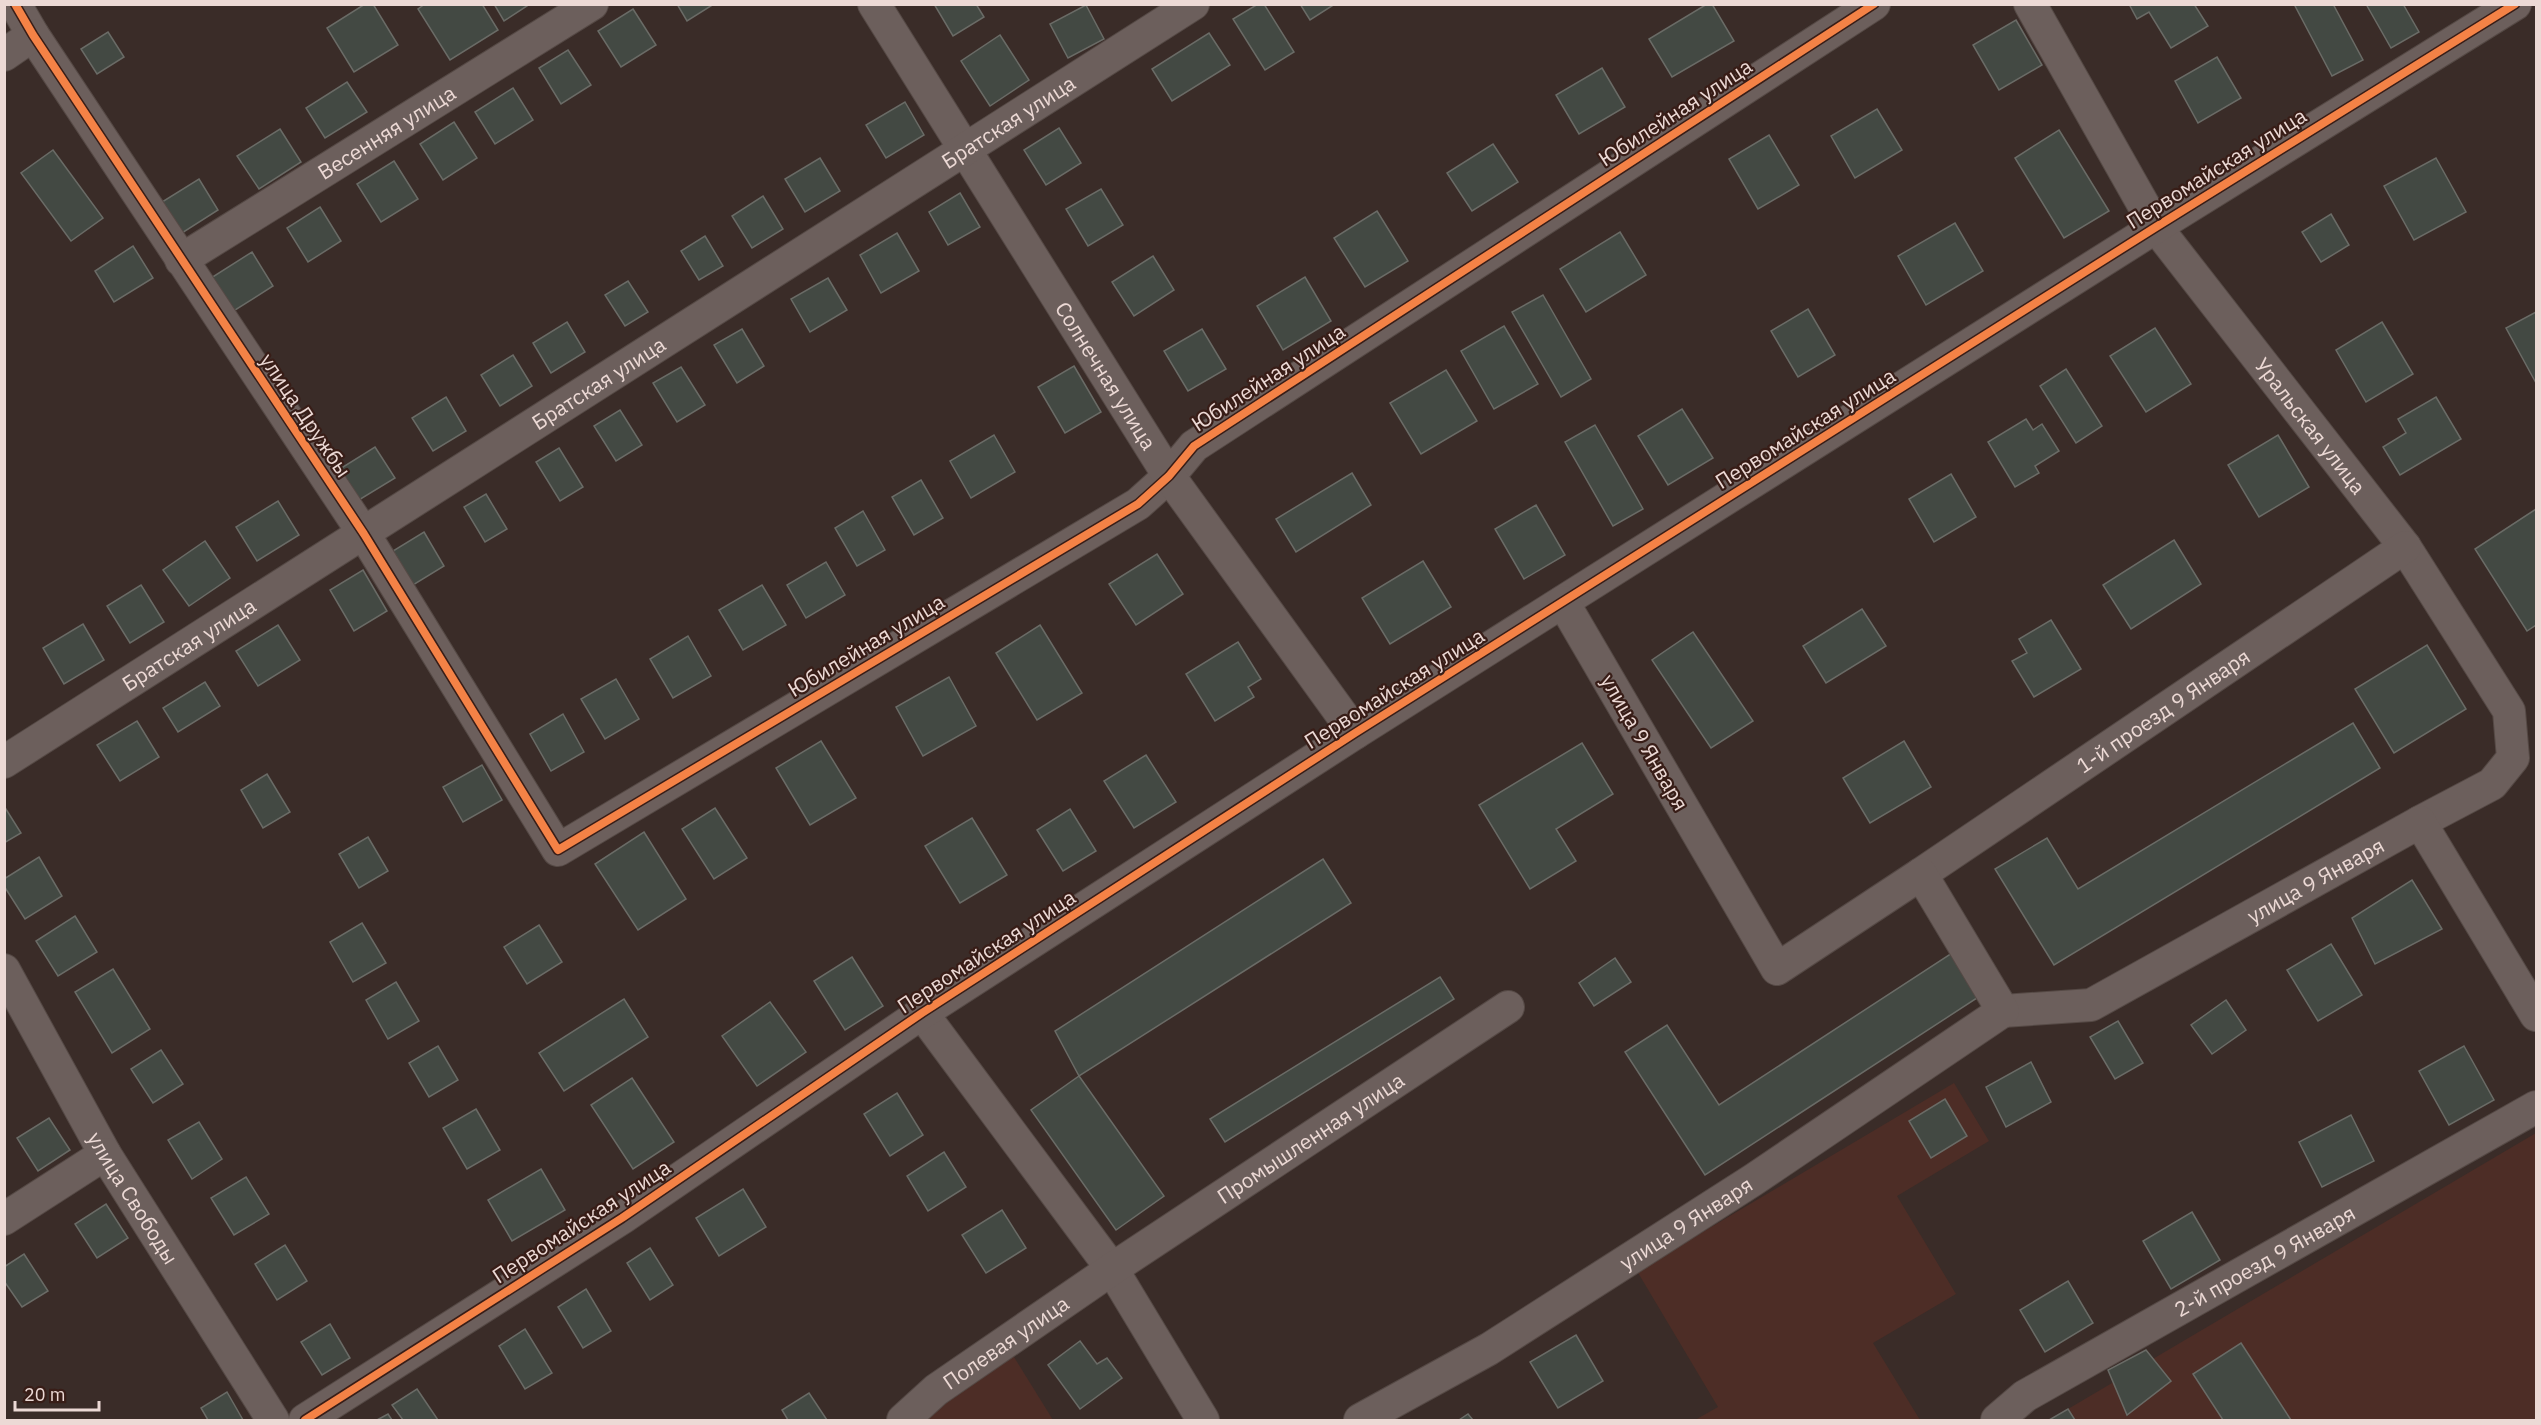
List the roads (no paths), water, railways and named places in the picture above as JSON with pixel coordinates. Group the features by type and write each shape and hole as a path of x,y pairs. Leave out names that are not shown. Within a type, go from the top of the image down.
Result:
{"street":[{"name":"улица Дружбы","path":"15,4 181,260 364,534 558,850"},
{"name":"Весенняя улица","path":"181,260 592,4"},
{"name":"Солнечная улица","path":"874,4 1169,476 1355,734"},
{"name":"Братская улица","path":"4,762 1193,4"},
{"name":"Юбилейная улица","path":"558,850 1138,504 1169,476 1194,446 1874,4"},
{"name":"Уральская улица","path":"2030,4 2156,226 2405,548 2509,711 2513,758 2492,784 2420,822"},
{"name":"Первомайская улица","path":"305,1420 622,1218 922,1013 1355,734 2156,226 2515,4"},
{"path":"4,55 33,35"},
{"name":"1-й проезд 9 Января","path":"1922,874 2405,548"},
{"name":"улица 9 Января","path":"1563,602 1777,969 1922,874"},
{"path":"2420,822 2536,1015"},
{"name":"улица 9 Января","path":"1360,1420 1508,1337 1753,1180 2003,1011 2091,1005 2420,822"},
{"path":"1922,874 2003,1011"},
{"name":"улица Свободы","path":"4,970 105,1154 273,1420"},
{"name":"Промышленная улица","path":"1112,1269 1508,1007"},
{"path":"922,1013 1112,1269 1203,1420"},
{"name":"2-й проезд 9 Января","path":"1997,1420 2025,1396 2536,1107"},
{"path":"4,1219 105,1154"},
{"name":"Полевая улица","path":"903,1420 936,1390 1112,1269"}]}
